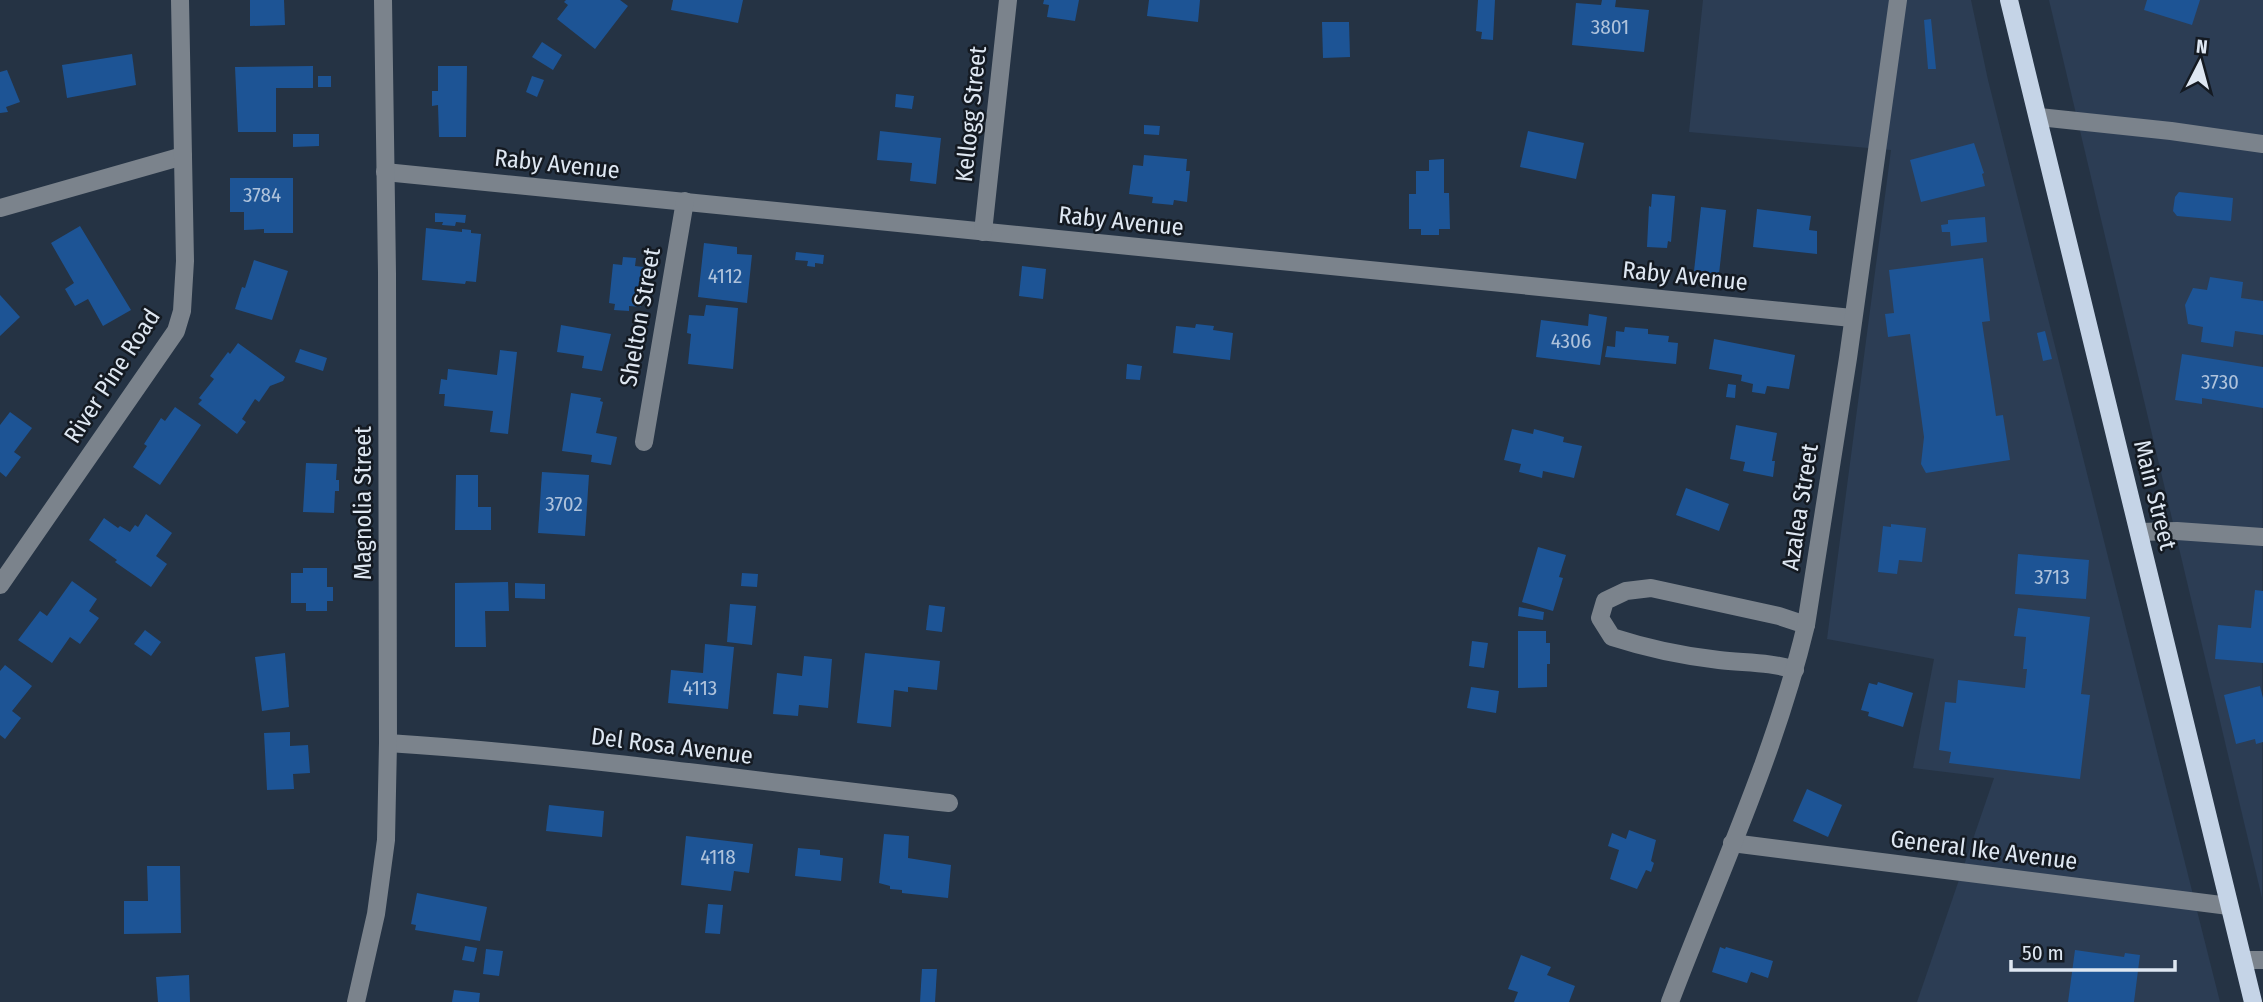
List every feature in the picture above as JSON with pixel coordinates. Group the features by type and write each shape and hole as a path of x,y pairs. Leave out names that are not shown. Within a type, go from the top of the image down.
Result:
{"main road":[{"name":"Main Street","path":"2009,0 2253,1002"}],"street":[{"name":"River Pine Road","path":"0,585 176,331 182,311 186,261 180,0"},
{"name":"Magnolia Street","path":"356,1002 376,914 386,840 388,743 383,0"},
{"name":"Kellogg Street","path":"983,232 1008,0"},
{"name":"Azalea Street","path":"1670,1002 1771,746 1806,625 1831,473 1898,0"},
{"path":"2039,117 2263,144"},
{"path":"0,208 183,156"},
{"name":"Raby Avenue","path":"385,173 1852,318"},
{"name":"Shelton Street","path":"644,442 685,201"},
{"path":"2139,532 2177,531 2263,537"},
{"path":"1795,670 1780,665 1715,660 1640,646 1612,637 1600,618 1605,601 1626,591 1651,588 1779,616 1806,625"},
{"name":"Del Rosa Avenue","path":"388,743 605,762 949,803"},
{"name":"General Ike Avenue","path":"1732,843 2229,906"},
{"path":"2243,960 2263,960"}],"shaded area":[{"path":"1703,0 1971,0 1988,80 2220,1002 1917,1002 1994,778 1913,768 1934,659 1827,639 1891,150 1689,132"},
{"path":"2049,0 2263,0 2262,898"}],"building":[{"path":"250,0 284,0 285,25 250,26"},
{"path":"620,0 628,6 595,49 557,19 568,5 564,2"},
{"path":"673,0 743,0 738,23 671,10"},
{"path":"1044,0 1079,0 1075,21 1047,17 1049,5 1043,4"},
{"path":"1149,0 1200,0 1198,22 1147,16"},
{"path":"1478,0 1495,0 1493,40 1481,39 1482,32 1476,31"},
{"path":"1602,0 1616,0 1615,7 1649,10 1644,52 1572,45 1576,3 1601,5"},
{"path":"2147,0 2200,0 2192,25 2144,10"},
{"path":"1931,19 1936,69 1928,69 1924,20"},
{"path":"1322,22 1349,22 1350,57 1323,58"},
{"path":"542,42 562,55 553,70 532,57"},
{"path":"132,54 136,85 67,98 62,65"},
{"path":"313,66 313,88 276,88 276,132 238,132 235,67"},
{"path":"438,66 467,66 466,137 439,137 438,105 432,106 432,91 438,91"},
{"path":"7,70 20,102 6,107 8,112 0,113 0,72"},
{"path":"318,76 331,76 331,87 318,87"},
{"path":"532,76 544,80 537,97 526,92"},
{"path":"896,94 914,96 912,109 895,107"},
{"path":"1144,125 1160,126 1159,135 1144,134"},
{"path":"880,131 941,138 936,184 910,181 912,163 877,160"},
{"path":"1528,131 1584,143 1576,179 1520,167"},
{"path":"293,134 319,134 319,146 293,147"},
{"path":"1974,143 1984,173 1985,186 1921,202 1910,160"},
{"path":"1144,155 1187,159 1186,171 1190,171 1187,202 1174,200 1173,205 1152,203 1153,197 1129,194 1133,165 1143,166"},
{"path":"1444,159 1444,193 1449,193 1450,229 1439,229 1439,235 1421,235 1421,229 1409,229 1409,194 1416,194 1416,171 1429,171 1429,160"},
{"path":"230,178 293,178 293,233 264,233 264,229 244,230 244,212 230,212"},
{"path":"2179,192 2233,198 2231,221 2177,216 2173,211 2175,197"},
{"path":"1652,194 1675,196 1671,242 1668,241 1667,248 1647,247"},
{"path":"1701,207 1726,210 1719,274 1694,271"},
{"path":"1757,209 1811,216 1809,230 1817,231 1817,254 1753,247"},
{"path":"435,213 466,215 465,223 456,222 455,226 442,225 443,222 435,222"},
{"path":"1985,217 1987,242 1951,246 1950,232 1942,232 1941,225 1948,224 1948,220"},
{"path":"80,226 131,310 103,326 88,299 75,306 65,289 74,283 51,243"},
{"path":"426,228 462,232 462,229 481,234 476,282 466,281 465,284 422,280"},
{"path":"704,243 737,247 737,254 752,255 747,303 698,297"},
{"path":"796,252 824,255 823,264 807,266 808,261 795,260"},
{"path":"623,257 636,258 635,266 644,267 641,307 629,306 629,311 614,310 615,304 609,303 613,264 622,265"},
{"path":"1983,258 1990,321 1982,322 1996,416 2003,415 2010,460 1926,473 1921,464 1924,437 1910,334 1888,337 1885,314 1894,313 1889,270"},
{"path":"254,260 288,271 272,320 235,309"},
{"path":"1022,266 1046,269 1043,299 1019,296"},
{"path":"2210,277 2243,282 2241,298 2263,301 2263,335 2235,331 2233,347 2201,342 2203,327 2188,324 2185,305 2193,288 2207,290"},
{"path":"0,295 20,317 0,336"},
{"path":"706,305 738,308 733,369 688,364 691,334 687,333 689,315 704,316"},
{"path":"1589,314 1607,317 1600,365 1536,357 1541,320 1588,326"},
{"path":"1196,324 1214,326 1213,330 1233,333 1230,360 1173,353 1176,326 1195,328"},
{"path":"561,325 611,334 602,371 582,368 584,356 557,352"},
{"path":"1625,327 1648,329 1648,334 1669,336 1668,342 1678,343 1676,364 1605,357 1607,346 1615,347 1616,331 1624,332"},
{"path":"2045,331 2052,359 2043,361 2037,333"},
{"path":"1714,339 1795,355 1789,389 1767,386 1765,394 1752,392 1753,384 1741,381 1742,375 1709,369"},
{"path":"238,343 285,377 283,381 270,386 259,402 255,399 242,419 246,422 237,434 198,404 202,400 199,398 214,379 210,376"},
{"path":"300,349 327,358 323,371 295,362"},
{"path":"500,350 517,352 508,434 490,432 493,411 444,406 445,394 439,394 441,379 447,380 448,369 497,375"},
{"path":"2182,354 2263,367 2263,408 2202,398 2202,404 2175,400"},
{"path":"1127,364 1142,366 1140,380 1126,379"},
{"path":"1728,384 1736,385 1735,398 1726,397"},
{"path":"571,393 601,398 600,401 603,402 596,433 617,437 611,465 591,462 592,455 562,451"},
{"path":"175,407 201,425 160,485 133,467 161,418 165,421"},
{"path":"10,412 32,428 14,452 21,457 6,477 0,472 0,425"},
{"path":"1736,425 1777,433 1772,461 1775,461 1773,477 1743,471 1745,462 1730,459"},
{"path":"1512,429 1533,434 1534,429 1564,437 1563,442 1582,446 1574,478 1543,471 1542,478 1519,472 1521,464 1504,460"},
{"path":"306,463 337,464 336,480 339,480 339,491 335,491 334,513 303,512"},
{"path":"542,472 589,475 585,536 538,533"},
{"path":"456,475 478,475 478,507 491,507 491,530 455,530"},
{"path":"1686,488 1729,504 1719,531 1676,515"},
{"path":"146,514 172,533 156,556 167,564 151,587 89,540 104,518 118,528 120,526 130,532 135,525 138,527"},
{"path":"1891,524 1926,528 1922,562 1899,560 1897,574 1878,572 1883,526 1891,527"},
{"path":"1538,547 1566,555 1559,577 1563,578 1553,611 1522,602"},
{"path":"2018,554 2089,560 2086,599 2015,594"},
{"path":"303,568 327,568 327,587 333,587 333,601 327,601 327,611 306,611 306,603 291,603 291,573 303,573"},
{"path":"742,573 758,574 757,587 741,586"},
{"path":"72,581 97,599 89,611 99,618 80,644 70,637 52,663 18,640 40,611 47,616"},
{"path":"508,582 509,611 485,611 486,647 455,647 455,583"},
{"path":"515,583 545,584 545,599 515,598"},
{"path":"2255,590 2263,591 2263,663 2215,659 2218,625 2251,628"},
{"path":"730,604 756,606 752,645 727,642"},
{"path":"929,605 945,607 942,632 926,630"},
{"path":"1519,607 1544,612 1543,620 1518,616"},
{"path":"2018,608 2090,617 2081,694 2090,695 2080,779 1949,763 1951,752 1939,750 1945,702 1956,703 1958,680 2025,688 2027,669 2023,669 2026,637 2014,636"},
{"path":"145,630 161,642 151,656 134,644"},
{"path":"1518,631 1546,631 1546,643 1550,643 1547,687 1518,688"},
{"path":"1472,641 1488,643 1484,668 1469,666"},
{"path":"705,644 734,647 728,709 668,703 671,670 703,673"},
{"path":"285,653 289,707 262,711 255,657"},
{"path":"865,653 940,661 937,690 908,687 908,692 894,690 891,727 857,723"},
{"path":"804,656 832,659 828,708 799,705 798,716 773,714 777,673 802,676"},
{"path":"5,665 32,686 12,711 21,718 5,739 0,735 0,671"},
{"path":"1878,682 1913,693 1903,727 1868,716 1869,712 1861,710 1869,683 1877,685"},
{"path":"2260,686 2263,698 2263,742 2256,744 2255,739 2236,744 2224,695"},
{"path":"1471,687 1499,691 1496,713 1467,708"},
{"path":"290,732 290,746 308,745 310,773 293,774 294,789 267,790 264,733"},
{"path":"1807,789 1842,805 1828,837 1793,821"},
{"path":"549,805 604,811 602,837 546,831"},
{"path":"1629,830 1656,840 1651,872 1646,870 1637,889 1610,879 1619,850 1608,846 1612,833 1626,839"},
{"path":"884,834 909,836 908,858 951,865 948,898 902,893 902,890 890,889 890,886 879,883"},
{"path":"686,836 753,844 749,873 734,871 731,891 681,885"},
{"path":"798,848 820,850 820,855 843,858 841,881 795,876"},
{"path":"147,866 180,866 181,933 124,934 124,901 148,901"},
{"path":"417,893 487,907 480,941 415,930 416,925 411,924"},
{"path":"708,904 723,905 720,934 705,933"},
{"path":"465,946 477,948 474,962 462,960"},
{"path":"1720,947 1773,961 1768,978 1751,972 1747,983 1712,972"},
{"path":"486,949 503,951 499,976 483,974"},
{"path":"2075,950 2124,957 2125,953 2140,955 2134,1002 2068,1002"},
{"path":"1521,955 1551,967 1547,975 1575,986 1569,1002 1514,1002 1518,992 1508,989"},
{"path":"922,969 937,969 935,1002 920,1002"},
{"path":"189,975 190,1002 158,1002 156,977"},
{"path":"454,990 480,993 479,1002 452,1002"}]}
